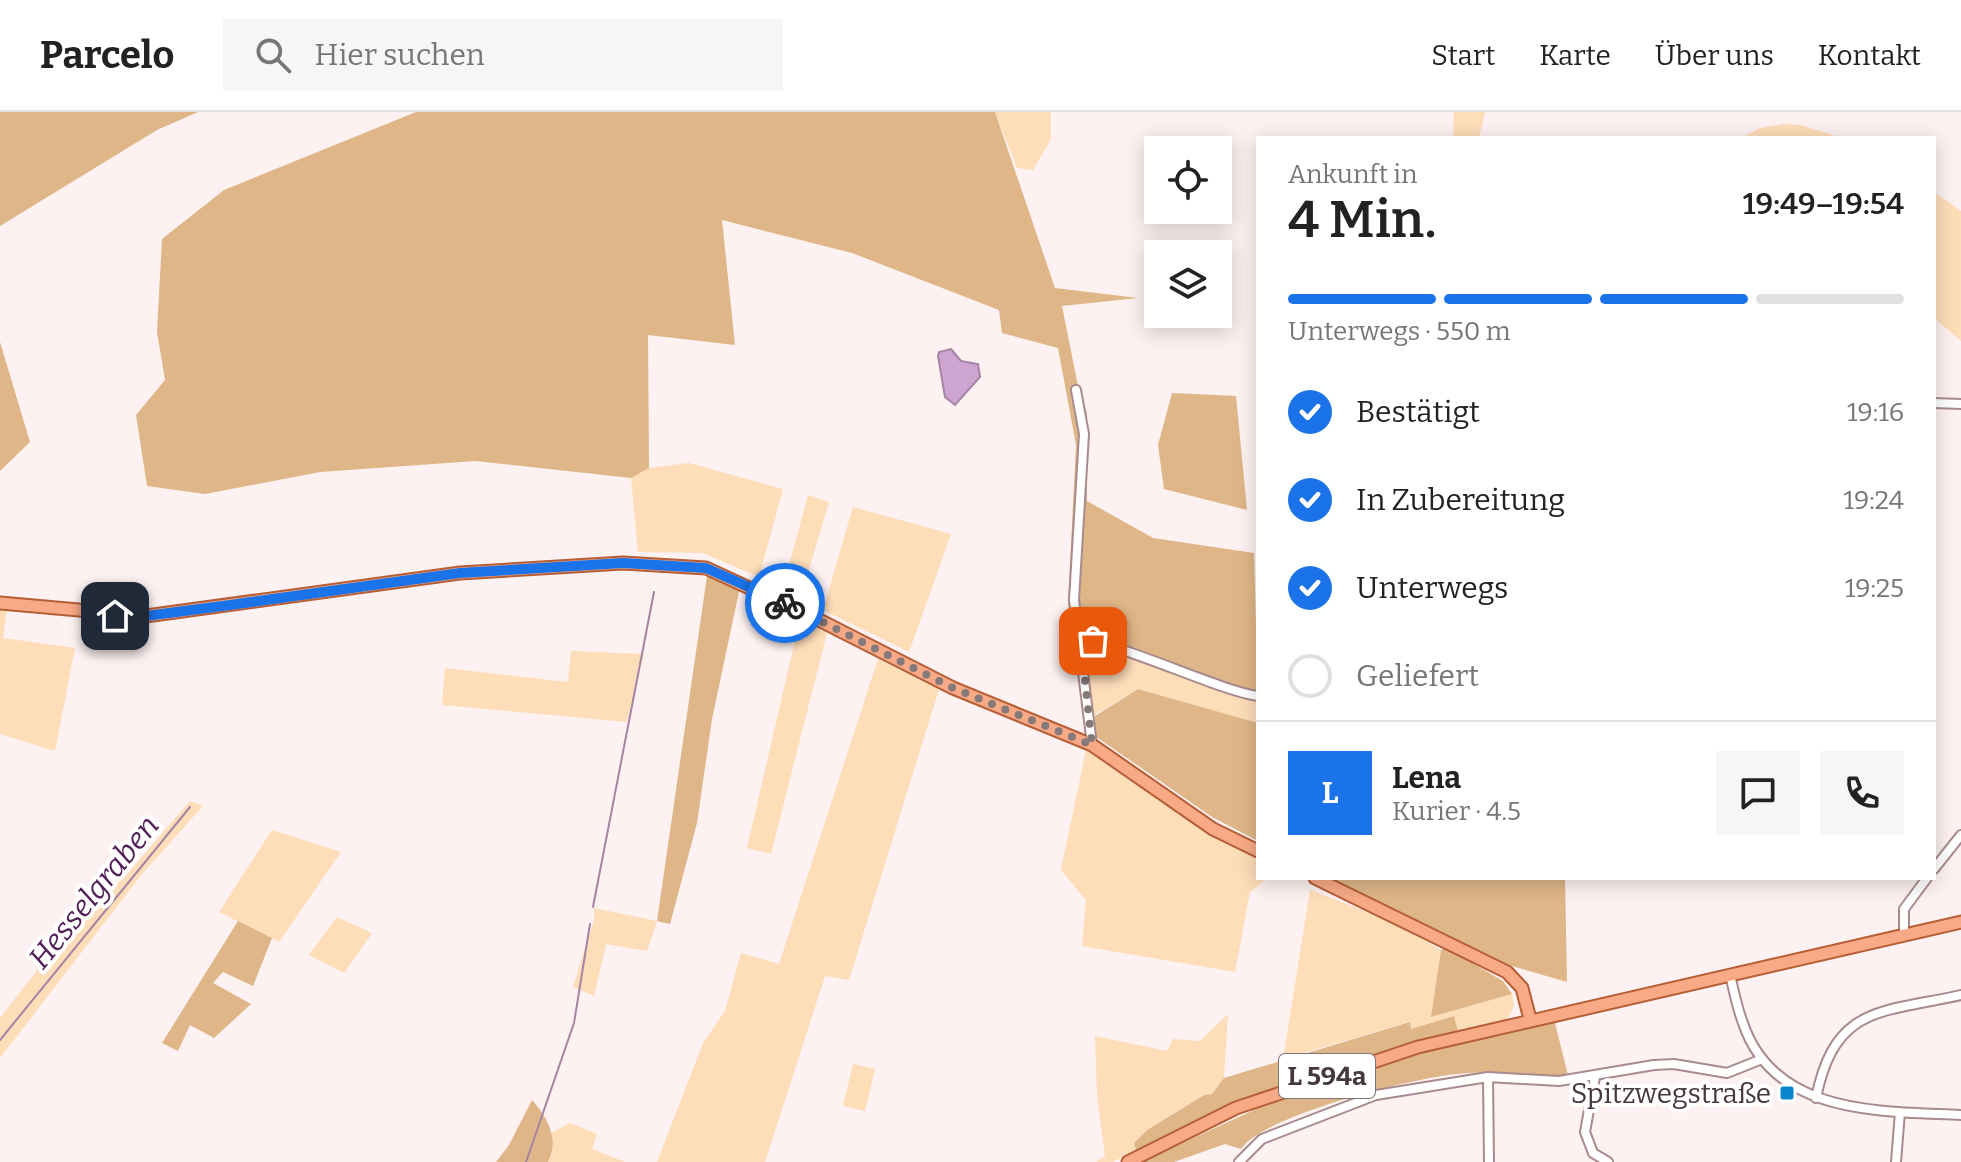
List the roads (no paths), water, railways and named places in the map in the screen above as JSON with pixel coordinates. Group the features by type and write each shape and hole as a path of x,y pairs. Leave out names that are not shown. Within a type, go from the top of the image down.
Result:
{"main road":[{"path":"0,603 146,616 460,573 623,563 706,568 795,608 953,688 1092,745 1213,829 1256,850"},
{"path":"1319,880 1507,972 1522,988 1530,1019 1961,922"},
{"name":"L 594a","path":"1128,1162 1236,1108 1418,1047 1530,1019"}],"street":[{"path":"1076,390 1084,434 1074,600 1092,745"},
{"path":"1936,403 1961,406"},
{"path":"1081,643 1100,642 1207,683 1256,695"},
{"path":"1936,866 1961,835"},
{"path":"1904,934 1904,909 1926,880"},
{"path":"1730,975 1743,1025 1762,1059 1816,1098 1846,1108 1961,1115"},
{"path":"1816,1098 1833,1045 1857,1019 1961,995"},
{"path":"1239,1162 1262,1139 1376,1095 1488,1077 1543,1081 1595,1077 1674,1064 1727,1073 1762,1059"},
{"path":"1488,1077 1489,1162"},
{"path":"1595,1077 1585,1132 1590,1158 1608,1162"},
{"path":"1896,1162 1900,1112"}],"waterway":[{"path":"593,907 654,592"},
{"name":"Hesselgraben","path":"0,1040 190,807"},
{"path":"526,1162 574,1023 590,924"}],"place":[{"name":"Spitzwegstraße","path":"1787,1093"}]}
